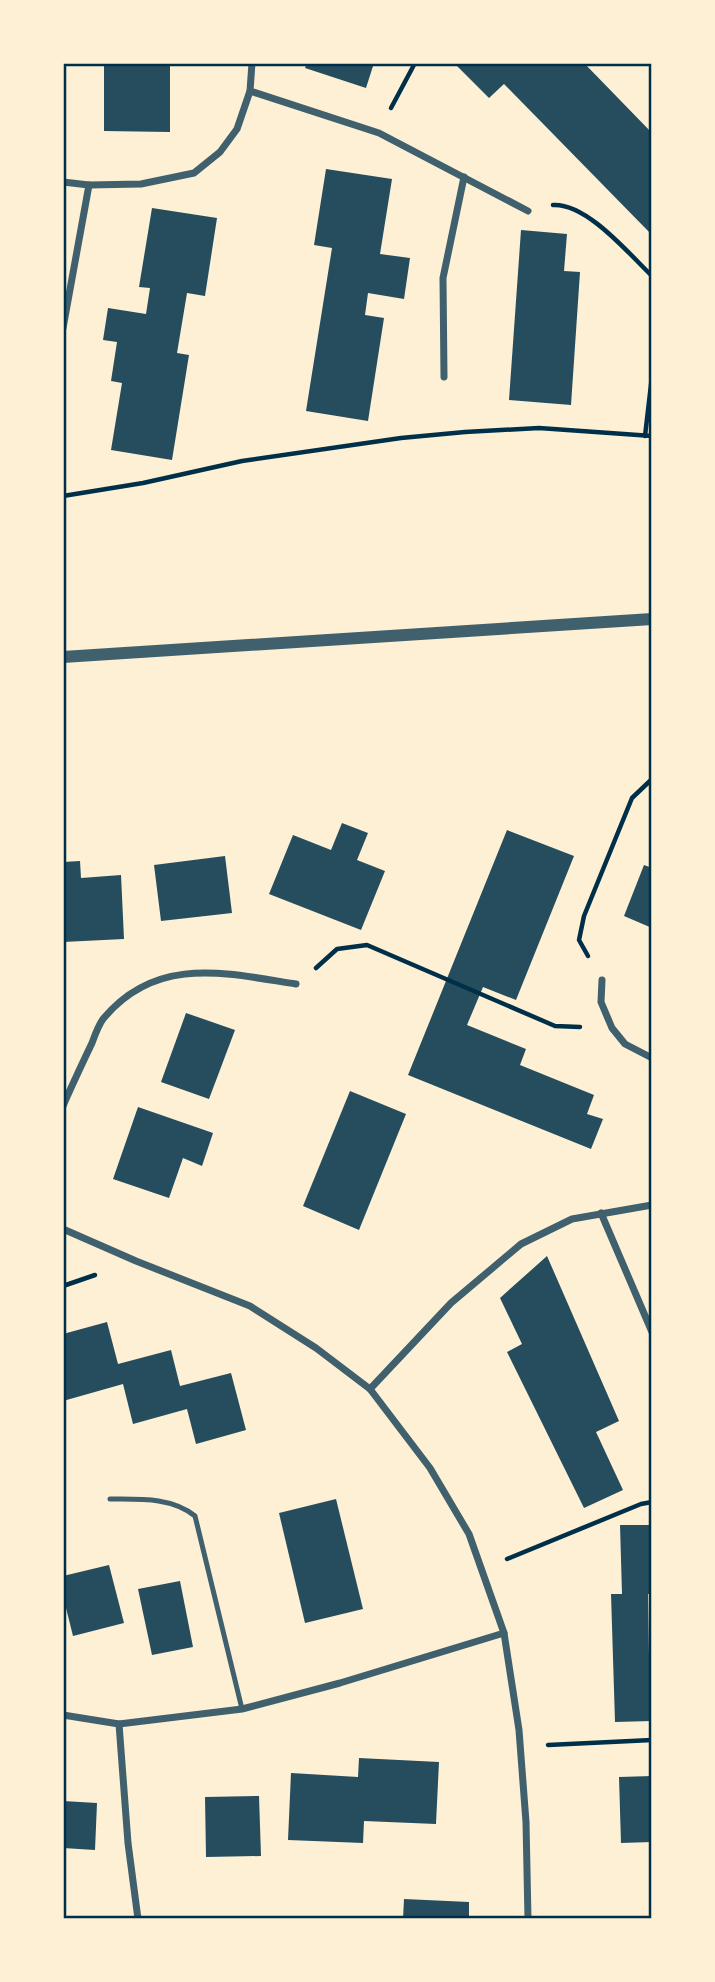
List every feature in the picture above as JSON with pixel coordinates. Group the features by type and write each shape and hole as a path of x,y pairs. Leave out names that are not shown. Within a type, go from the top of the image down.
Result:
{"street":[{"path":"63,182 89,185 141,184 194,173 220,152 237,129 250,91 251,63"},
{"path":"250,91 379,133 528,211"},
{"path":"444,377 443,278 464,177"},
{"path":"63,328 89,185"},
{"path":"63,657 652,620"},
{"path":"63,1106 102,1021 129,994 161,978 200,972 239,975 296,985"},
{"path":"602,980 601,1002 612,1028 625,1044 652,1058"},
{"path":"370,1389 451,1303 522,1244 572,1219 652,1205"},
{"path":"601,1213 652,1332"},
{"path":"63,1229 250,1306 316,1349 370,1389 430,1468 469,1534 503,1633 520,1746 526,1822 528,1919"},
{"path":"63,1715 119,1724 242,1709 340,1683 503,1633"},
{"path":"119,1724 128,1843 138,1919"}],"lane":[{"path":"110,1499 149,1500 172,1504 183,1507 195,1517 242,1709"}],"path":[{"path":"379,133 415,63"},
{"path":"528,211 556,204 573,207 603,229 652,276"},
{"path":"645,436 652,376"},
{"path":"63,496 143,483 242,461 414,437 539,428 652,436"},
{"path":"602,980 579,940 584,916 632,798 652,779"},
{"path":"296,985 337,948 367,944 555,1026 612,1028"},
{"path":"481,1570 641,1504 652,1502"},
{"path":"520,1746 652,1740"}],"building":[{"path":"104,63 170,63 170,132 104,131"},
{"path":"307,63 374,63 366,88 305,68"},
{"path":"454,63 584,63 652,133 652,235 504,84 489,98"},
{"path":"326,169 392,179 380,254 410,258 404,299 368,293 365,315 384,318 368,421 306,411 332,248 314,245"},
{"path":"152,208 217,218 205,296 187,293 177,353 189,355 172,460 111,450 122,383 111,381 117,342 103,340 108,308 146,314 150,288 139,287"},
{"path":"521,230 567,234 564,271 580,272 571,405 509,400"},
{"path":"342,823 368,833 357,860 385,871 361,930 269,894 293,835 331,850"},
{"path":"507,830 574,856 516,1000 483,987 467,1025 526,1049 520,1065 594,1095 587,1114 603,1119 591,1149 408,1075"},
{"path":"225,856 232,913 161,921 154,865"},
{"path":"80,861 81,878 121,875 124,939 63,942 63,862"},
{"path":"644,865 652,868 652,928 624,916"},
{"path":"186,1013 235,1030 209,1099 161,1082"},
{"path":"350,1091 406,1114 359,1230 303,1206"},
{"path":"138,1107 213,1133 202,1166 183,1158 169,1198 113,1179"},
{"path":"547,1256 619,1421 596,1432 623,1490 584,1508 507,1352 522,1344 500,1298"},
{"path":"107,1322 118,1364 171,1350 180,1386 231,1373 246,1430 196,1444 187,1409 133,1424 123,1384 63,1401 63,1334"},
{"path":"336,1499 363,1609 305,1623 279,1513"},
{"path":"620,1525 652,1525 652,1594 648,1594 652,1721 615,1722 611,1594 622,1594"},
{"path":"109,1565 124,1623 73,1636 63,1596 63,1576"},
{"path":"180,1581 193,1647 152,1655 138,1589"},
{"path":"359,1758 439,1762 436,1824 364,1821 363,1843 288,1840 291,1773 358,1777"},
{"path":"652,1776 652,1842 621,1843 619,1777"},
{"path":"259,1796 261,1856 206,1857 205,1797"},
{"path":"63,1801 97,1803 95,1850 63,1848"},
{"path":"404,1899 469,1902 469,1919 403,1919"}]}
